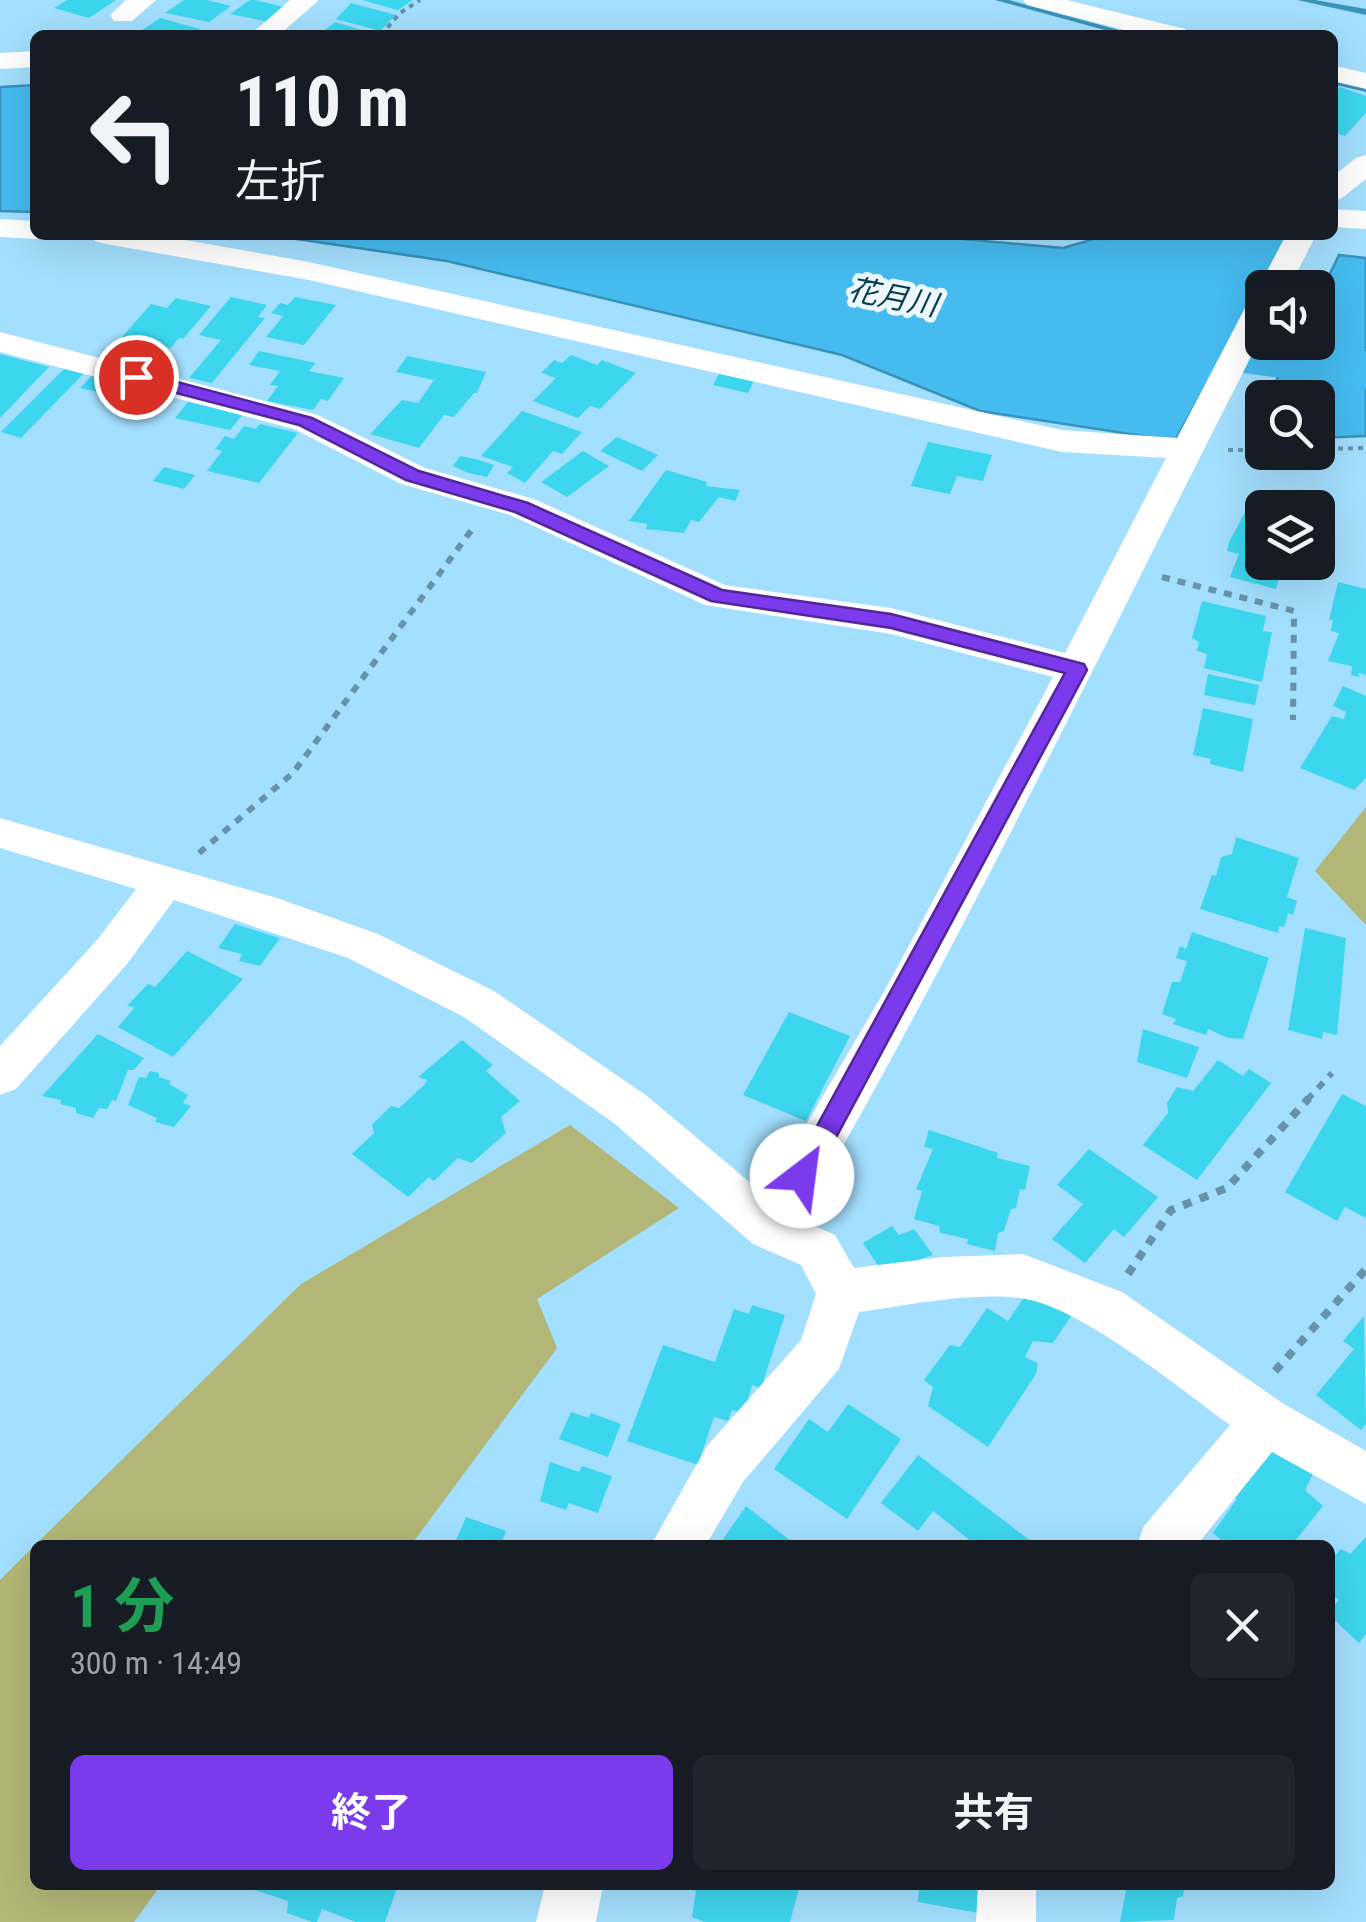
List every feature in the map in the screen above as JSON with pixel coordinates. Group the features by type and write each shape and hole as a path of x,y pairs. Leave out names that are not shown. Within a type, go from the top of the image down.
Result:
{"street":[{"path":"269,30 306,0"},
{"path":"1036,0 1156,30"},
{"path":"0,61 30,59"},
{"path":"1338,75 1366,82"},
{"path":"1338,187 1366,164"},
{"path":"1338,218 1366,220"},
{"path":"0,228 30,230"},
{"path":"135,240 291,267 1062,441 1186,450"},
{"path":"1282,270 1297,240"},
{"path":"770,1229 818,1150 1077,670 1245,338"},
{"path":"0,342 306,422 413,476 522,507 718,596 891,621 1077,670"},
{"path":"0,833 262,910 363,946 479,1004 631,1110 770,1229 818,1250 842,1292 822,1353 725,1464 680,1540"},
{"path":"0,1076 112,952 164,883"},
{"path":"842,1292 944,1279 1023,1276 1104,1308 1255,1413 1366,1479"},
{"path":"1167,1540 1255,1413"},
{"path":"566,1922 573,1890"},
{"path":"1006,1922 1007,1890"}],"path":[{"path":"386,30 420,0"},
{"path":"1335,449 1366,448"},
{"path":"164,883 292,774 496,500"},
{"path":"1127,568 1294,611 1293,720"},
{"path":"1104,1308 1171,1210 1227,1188 1332,1073"},
{"path":"1255,1413 1366,1269"}],"green space":[{"path":"1366,807 1366,925 1315,871"},
{"path":"570,1125 679,1208 537,1299 557,1348 415,1540 40,1540 301,1284"},
{"path":"30,1550 30,1890 157,1890 134,1922 0,1922 0,1580"}],"water":[{"path":"30,85 30,212 0,211 0,87"},
{"path":"303,240 973,240 1063,248 1091,240 1285,240 1269,270 1245,270 1245,313 1175,441 980,411 842,355 447,261"},
{"path":"1339,255 1366,258 1366,436 1335,437 1335,380 1276,380 1286,360 1335,360 1335,270 1332,270"}],"building":[{"path":"67,0 116,0 89,18 54,8"},
{"path":"184,0 231,6 209,22 165,13"},
{"path":"250,0 288,8 269,22 230,14"},
{"path":"362,0 413,0 398,10"},
{"path":"351,3 396,15 381,30 336,19"},
{"path":"160,18 200,29 199,30 142,30"},
{"path":"335,22 362,30 325,30"},
{"path":"1338,89 1366,96 1366,113 1345,136 1338,134"},
{"path":"231,297 267,305 258,317 265,318 212,383 189,378 221,340 199,335"},
{"path":"295,297 336,305 304,345 266,337 283,316 271,313 280,303 288,305"},
{"path":"176,298 211,306 171,348 122,337 151,304 167,308"},
{"path":"146,349 169,354 161,364 137,359"},
{"path":"259,351 316,363 309,371 344,378 328,401 321,399 313,410 267,401 278,386 270,385 280,371 249,365"},
{"path":"0,354 49,367 0,418"},
{"path":"571,355 597,365 602,360 636,373 600,409 590,406 578,418 533,401 556,378 541,373 554,360 562,363"},
{"path":"407,356 486,372 477,393 454,417 444,415 419,448 370,434 402,400 418,403 434,380 396,372"},
{"path":"68,365 87,370 21,438 1,432"},
{"path":"95,372 131,382 117,396 80,388"},
{"path":"719,374 754,381 748,393 713,385"},
{"path":"188,402 243,414 230,430 175,418"},
{"path":"522,411 582,432 562,454 553,451 525,483 507,473 513,467 481,456"},
{"path":"260,424 298,433 259,483 207,471 222,451 215,449 225,436 234,439 244,426 256,429"},
{"path":"617,437 658,455 642,471 600,451"},
{"path":"928,442 992,455 983,481 957,476 950,494 911,486"},
{"path":"583,451 609,466 567,497 541,482"},
{"path":"460,456 494,465 487,477 468,473 453,466"},
{"path":"164,467 195,475 184,489 153,481"},
{"path":"666,470 707,482 706,486 740,490 735,501 719,497 699,522 691,520 684,533 646,529 647,524 629,521"},
{"path":"1245,512 1245,580 1279,580 1276,589 1230,577 1239,554 1227,551"},
{"path":"1338,582 1366,589 1366,675 1359,673 1359,677 1351,675 1352,666 1328,661 1339,633 1331,631 1333,620 1329,620"},
{"path":"1202,601 1266,616 1263,631 1272,632 1262,682 1204,668 1207,654 1197,651 1199,642 1192,638"},
{"path":"1208,674 1259,685 1255,705 1204,695"},
{"path":"1343,686 1366,696 1366,778 1354,790 1300,768 1332,716 1344,719 1346,712 1333,706"},
{"path":"1203,708 1253,719 1243,772 1210,764 1211,759 1193,755"},
{"path":"1236,837 1299,858 1287,897 1297,901 1293,915 1288,913 1285,926 1279,927 1278,933 1200,909 1221,857 1232,854"},
{"path":"235,924 280,938 260,966 239,961 242,954 218,948"},
{"path":"1305,928 1346,938 1337,1035 1323,1032 1322,1039 1288,1030"},
{"path":"1192,932 1269,958 1243,1039 1228,1038 1208,1029 1206,1035 1173,1024 1176,1019 1162,1014 1172,982 1180,982 1187,961 1176,958 1180,946 1186,949"},
{"path":"187,951 243,979 173,1057 118,1027 135,1007 127,1006 148,984 155,987"},
{"path":"789,1012 850,1036 806,1121 743,1095"},
{"path":"1143,1029 1199,1047 1187,1078 1137,1062"},
{"path":"98,1034 144,1058 134,1070 128,1070 116,1101 112,1100 107,1109 99,1108 93,1118 60,1104 61,1100 42,1096"},
{"path":"462,1040 493,1065 486,1071 520,1101 501,1117 506,1133 472,1163 458,1158 434,1181 429,1177 408,1197 352,1154 374,1133 372,1125 391,1106 399,1108 424,1085 427,1080 418,1077"},
{"path":"1218,1060 1243,1076 1249,1069 1271,1083 1197,1180 1143,1145 1168,1113 1167,1103 1177,1087 1193,1091"},
{"path":"150,1071 159,1073 159,1077 188,1095 183,1103 191,1106 174,1127 155,1122 157,1118 128,1105 139,1077 146,1078"},
{"path":"1342,1094 1366,1106 1366,1218 1345,1207 1337,1221 1285,1192"},
{"path":"929,1130 998,1153 997,1158 1030,1166 1025,1190 1020,1189 1016,1208 1011,1209 1004,1231 998,1233 995,1251 967,1244 968,1239 940,1233 939,1226 914,1219 922,1191 916,1189 933,1149 924,1147"},
{"path":"1089,1149 1158,1197 1124,1237 1114,1229 1085,1263 1052,1239 1083,1204 1057,1185"},
{"path":"892,1226 899,1235 914,1229 933,1255 887,1270 879,1267 863,1243"},
{"path":"1031,1287 1073,1313 1053,1343 1033,1341 1025,1357 1038,1363 1036,1374 988,1447 928,1406 933,1387 924,1380 950,1345 960,1347 987,1308 1008,1321"},
{"path":"752,1305 785,1315 761,1388 752,1385 744,1414 732,1410 728,1421 714,1417 698,1465 627,1441 663,1345 715,1362 734,1309 749,1314"},
{"path":"1364,1316 1366,1424 1361,1430 1316,1395 1354,1349 1343,1341"},
{"path":"848,1404 901,1439 847,1519 774,1469 809,1419 828,1432"},
{"path":"571,1412 589,1418 591,1413 621,1424 608,1457 559,1439"},
{"path":"1271,1439 1313,1474 1305,1490 1323,1506 1296,1540 1221,1540 1213,1533 1237,1499 1223,1494"},
{"path":"918,1455 1029,1540 970,1540 933,1511 918,1531 881,1503"},
{"path":"550,1462 579,1472 582,1466 612,1476 598,1513 569,1503 566,1510 540,1501"},
{"path":"746,1506 790,1540 722,1540"},
{"path":"466,1517 506,1531 503,1540 456,1540"},
{"path":"1366,1537 1366,1634 1359,1643 1335,1621 1335,1604 1339,1600 1335,1597 1335,1556 1341,1549 1350,1554"},
{"path":"255,1890 396,1890 385,1922 356,1922 322,1909 317,1922 312,1922 287,1913 288,1901"},
{"path":"799,1890 790,1922 705,1922 692,1917 696,1891"},
{"path":"919,1890 996,1890 995,1916 918,1902"},
{"path":"1126,1890 1184,1890 1183,1896 1177,1898 1174,1920 1120,1922"}],"waterway":[{"path":"999,0 1114,30"},
{"path":"1301,0 1366,12"},
{"path":"1338,82 1366,89"},
{"name":"花月川","path":"1141,344 1366,370"}],"route":[{"path":"136,377 306,422 413,476 522,507 718,596 891,621 1077,670 802,1176"}]}
